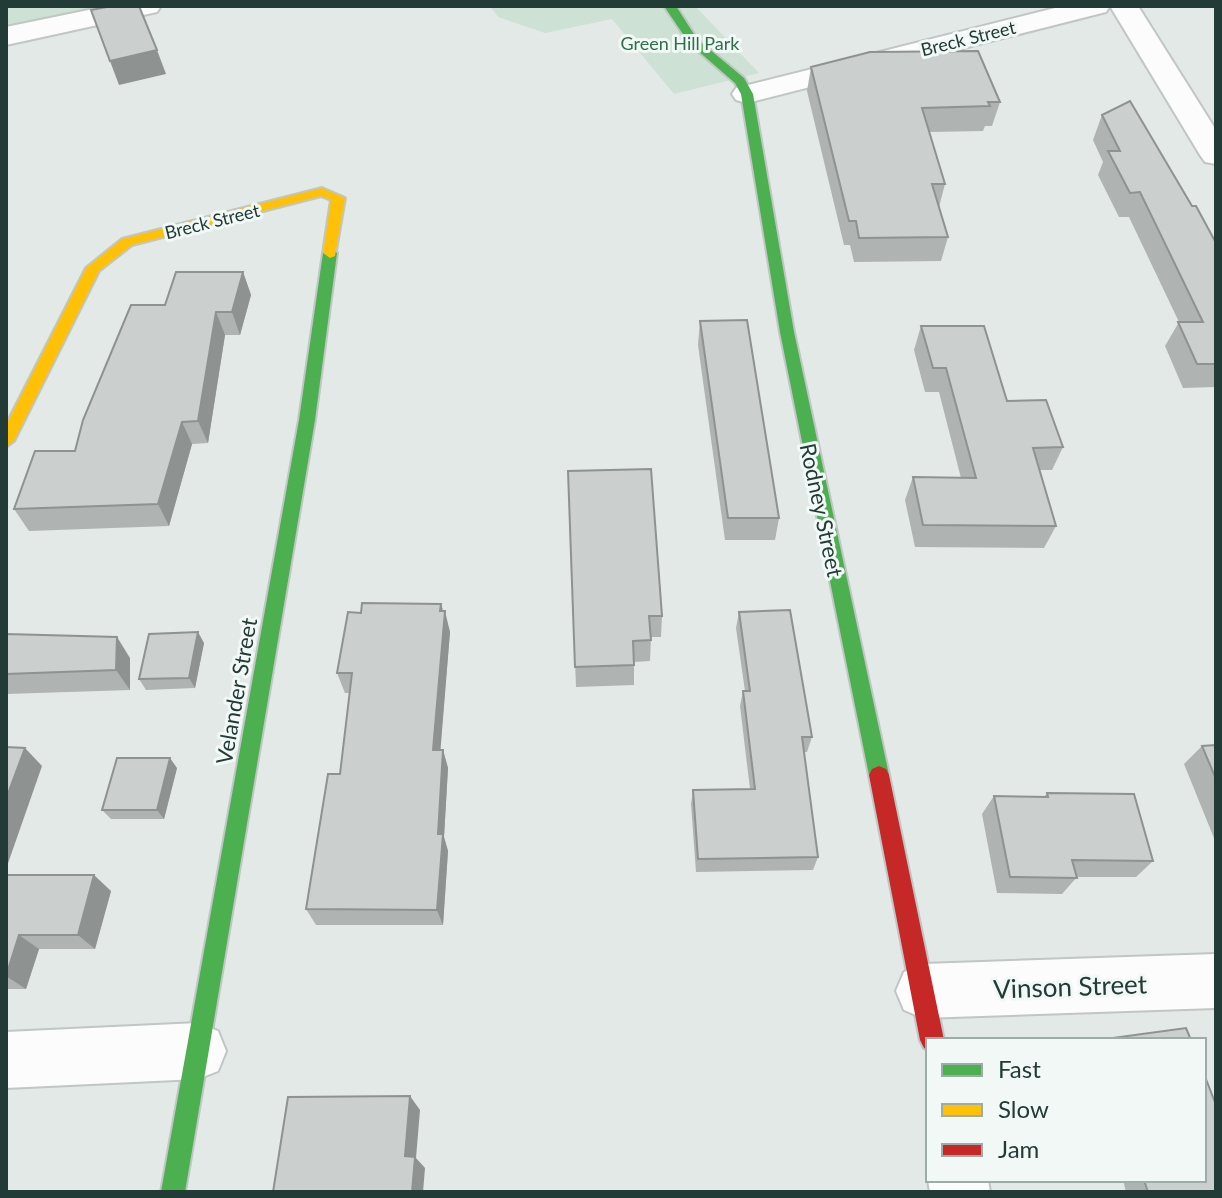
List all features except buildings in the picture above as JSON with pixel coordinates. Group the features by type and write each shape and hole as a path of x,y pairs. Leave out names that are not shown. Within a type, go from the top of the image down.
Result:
{"street":[{"path":"6,36 147,6"},
{"path":"670,6 693,41 740,81 747,94"},
{"name":"Breck Street","path":"747,94 1096,6"},
{"path":"1124,6 1216,155"},
{"name":"Rodney Street","path":"747,94 761,196 809,450 928,1016"},
{"name":"Breck Street","path":"6,441 93,268 127,242 322,192 338,198"},
{"name":"Velander Street","path":"173,1192 307,420 338,198"},
{"name":"Vinson Street","path":"928,1016 1216,981"},
{"path":"6,1060 198,1051"}],"green space":[{"path":"6,6 147,6 6,36"},
{"name":"Green Hill Park","path":"490,6 695,6 759,73 674,94 612,19 545,33 498,17"}],"traffic: fast":[{"path":"670,6 693,41 740,81 747,94 787,332 879,775"},
{"path":"173,1192 307,420 330,253"}],"traffic: slow":[{"path":"6,441 93,268 127,242 322,192 338,198 330,253"}],"traffic: jam":[{"path":"879,775 932,1038"}]}
